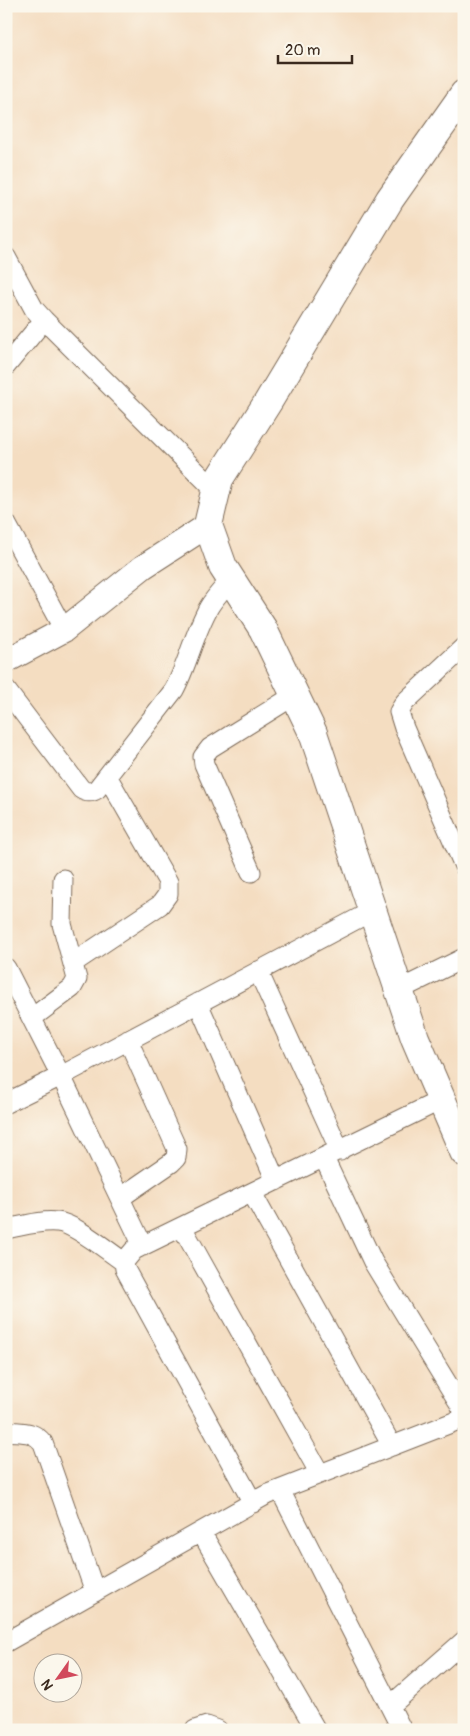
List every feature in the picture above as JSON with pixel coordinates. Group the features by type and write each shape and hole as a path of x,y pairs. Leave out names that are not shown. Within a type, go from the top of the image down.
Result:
{"main road":[{"path":"463,97 390,199 268,402 219,479 208,525 223,567 263,628 313,733 415,1038 464,1152"}],"street":[{"path":"6,257 34,309 216,491"},
{"path":"6,366 44,320"},
{"path":"6,523 64,630"},
{"path":"6,661 64,630 143,567 208,525"},
{"path":"6,690 81,789 86,792 92,792 97,789 174,690 210,606 231,579"},
{"path":"464,647 404,702 399,712 404,728 464,866"},
{"path":"251,872 204,764 203,757 210,748 295,694"},
{"path":"73,963 160,905 168,894 168,882 107,776"},
{"path":"32,1018 72,988 77,979 62,924 63,879"},
{"path":"6,1103 61,1076 372,911"},
{"path":"399,990 464,958"},
{"path":"6,968 61,1076 143,1246"},
{"path":"258,971 376,1268 464,1411"},
{"path":"198,1004 276,1181"},
{"path":"120,1198 176,1158 176,1149 128,1040"},
{"path":"253,1503 125,1269 124,1262 134,1250 332,1155 441,1100"},
{"path":"252,1193 392,1446"},
{"path":"6,1229 51,1221 59,1222 73,1228 124,1262"},
{"path":"182,1227 320,1474"},
{"path":"6,1642 253,1503 280,1490 464,1418"},
{"path":"6,1431 28,1432 37,1435 43,1443 95,1592"},
{"path":"280,1490 402,1730"},
{"path":"200,1532 313,1725"},
{"path":"390,1706 464,1641"},
{"path":"195,1730 207,1726 218,1730"}]}
